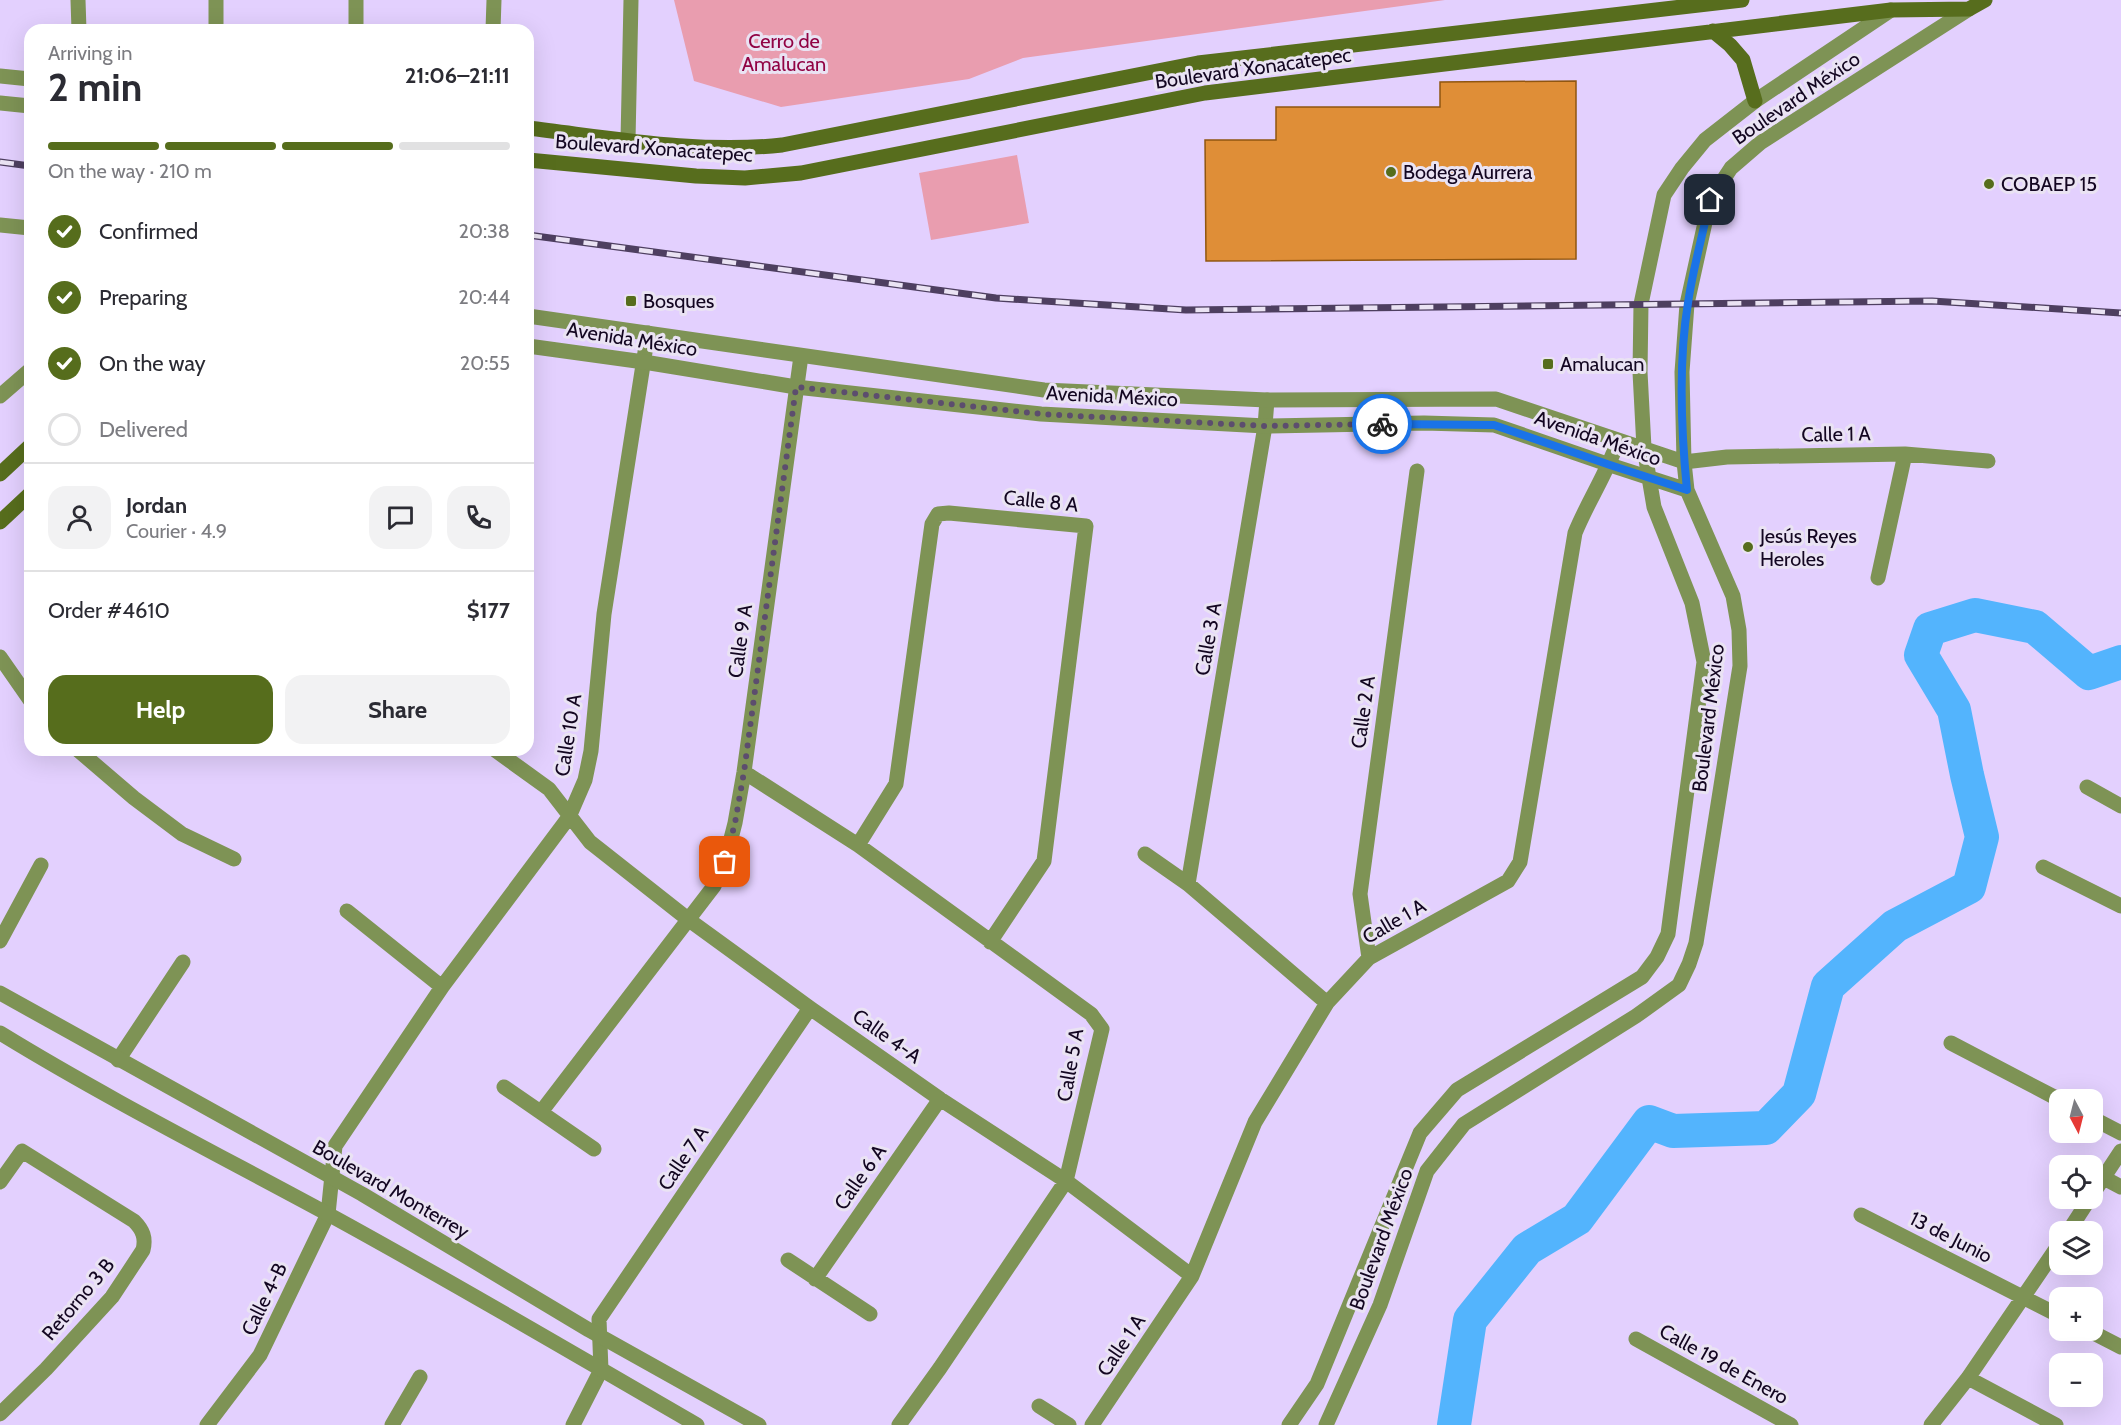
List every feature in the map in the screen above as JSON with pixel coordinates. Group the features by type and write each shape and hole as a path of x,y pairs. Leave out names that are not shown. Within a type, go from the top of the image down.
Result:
{"main road":[{"name":"Boulevard Xonacatepec","path":"534,129 700,148 748,149 782,145 1198,63 1742,0"},
{"name":"Boulevard México","path":"1891,10 1908,0"},
{"name":"Boulevard Xonacatepec","path":"534,161 696,176 745,178 801,173 1205,93 1891,10 1969,9 1985,0"},
{"path":"1713,30 1743,60 1755,101"},
{"path":"0,474 24,452"},
{"path":"0,522 24,500"}],"street":[{"path":"78,0 79,24"},
{"path":"216,0 216,24"},
{"path":"356,0 356,24"},
{"path":"493,24 494,0"},
{"path":"628,140 631,0"},
{"name":"Boulevard México","path":"1326,1425 1380,1305 1427,1171 1464,1124 1636,1016 1679,985 1696,943 1740,666 1740,630 1733,596 1687,490 1684,462 1682,372 1688,304 1710,200 1731,168 1760,143 1969,9"},
{"name":"Boulevard México","path":"1289,1425 1317,1383 1420,1133 1457,1090 1642,977 1657,957 1668,934 1704,662 1692,603 1654,507 1644,448 1640,372 1641,304 1664,195 1705,140 1755,101 1891,10"},
{"path":"0,76 24,78"},
{"path":"0,103 24,105"},
{"path":"0,225 24,227"},
{"name":"Avenida México","path":"534,317 1044,390 1267,400 1496,399 1684,462"},
{"name":"Calle 10 A","path":"333,1179 335,1146 442,987 569,817 585,780 591,751 604,614 648,333"},
{"name":"Avenida México","path":"534,347 796,387 1041,414 1265,426 1424,423 1494,425 1687,490"},
{"name":"Calle 9 A","path":"541,1112 689,920 714,886 725,862 744,772 801,356"},
{"path":"0,396 24,375"},
{"name":"Calle 3 A","path":"1188,884 1265,426 1267,400"},
{"name":"Calle 1 A","path":"1092,1425 1192,1276 1255,1122 1327,1003 1369,958 1508,881 1520,862 1575,533 1587,504 1610,465 1618,441"},
{"path":"1878,578 1905,454"},
{"name":"Calle 1 A","path":"1684,462 1727,457 1905,454 1988,460"},
{"name":"Calle 2 A","path":"1369,958 1360,894 1417,471"},
{"name":"Calle 8 A","path":"858,845 896,784 932,524 938,514 949,513 1086,526 1044,861 990,942"},
{"path":"0,657 24,691"},
{"path":"85,756 134,798 182,834 234,859"},
{"name":"Calle 4-A","path":"503,756 549,789 590,842 689,920 940,1099 1066,1180 1192,1276"},
{"name":"Calle 5 A","path":"744,772 858,845 1091,1014 1102,1029 1066,1180 899,1425"},
{"path":"2087,787 2121,806"},
{"path":"1145,854 1188,884 1327,1003"},
{"path":"0,941 41,864"},
{"path":"2043,867 2121,906"},
{"path":"347,911 442,987"},
{"path":"118,1060 183,962"},
{"name":"Boulevard Monterrey","path":"0,993 333,1179 599,1335 759,1425"},
{"name":"Calle 7 A","path":"601,1370 599,1319 810,1008"},
{"path":"0,1033 58,1068 328,1214 697,1425"},
{"path":"1951,1043 2049,1095"},
{"path":"504,1087 594,1149"},
{"name":"Calle 6 A","path":"815,1279 940,1099"},
{"path":"2103,1124 2121,1133"},
{"name":"Retorno 3 B","path":"0,1182 22,1150 134,1221 141,1228 145,1244 112,1297 46,1369 0,1414"},
{"path":"2121,1151 2104,1178 2121,1187"},
{"name":"Calle 4-B","path":"207,1425 260,1355 328,1214 333,1179"},
{"name":"13 de Junio","path":"1861,1215 2049,1311"},
{"path":"1931,1425 1968,1378 2049,1259"},
{"path":"788,1260 870,1314"},
{"path":"2103,1338 2121,1347"},
{"name":"Calle 19 de Enero","path":"1636,1339 1791,1425"},
{"path":"573,1425 601,1370"},
{"path":"392,1425 420,1377"},
{"path":"1968,1378 2056,1425"},
{"path":"1039,1406 1069,1425"}],"green space":[{"name":"Cerro de Amalucan","path":"674,0 1445,0 1023,58 969,79 781,107 694,81"},
{"path":"1017,155 1029,223 931,240 919,173"}],"building":[{"name":"Bodega Aurrera","path":"1576,81 1576,259 1206,261 1205,140 1276,140 1276,107 1440,107 1440,82"}],"waterway":[{"path":"1454,1425 1470,1320 1527,1249 1577,1219 1649,1122 1673,1131 1766,1128 1799,1094 1828,986 1895,926 1969,887 1982,837 1954,710 1921,655 1930,629 1975,615 2035,627 2089,673 2121,662"}],"railway":[{"path":"0,162 24,165"},
{"path":"534,236 996,298 1186,310 1932,301 2121,313"}],"way so far":[{"path":"725,862 744,772 796,387 1041,414 1265,426 1382,424"}],"place":[{"name":"Bodega Aurrera","path":"1391,172"},
{"name":"COBAEP 15","path":"1989,184"},
{"name":"Bosques","path":"631,301"},
{"name":"Amalucan","path":"1548,364"},
{"name":"Jesús Reyes Heroles","path":"1748,547"}],"route":[{"path":"1382,424 1494,425 1687,490 1684,462 1682,372 1688,304 1710,200"}]}
